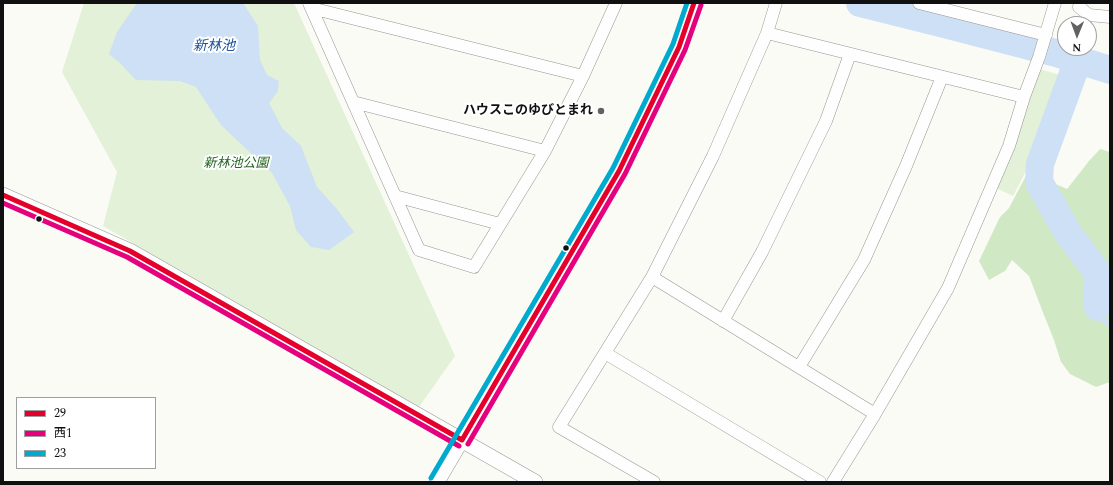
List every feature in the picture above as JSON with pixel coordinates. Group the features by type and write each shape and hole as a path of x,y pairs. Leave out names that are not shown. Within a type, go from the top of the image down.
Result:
{"street":[{"path":"310,6 419,250 474,267 545,151 616,3"},
{"path":"437,482 619,171 679,47 694,3"},
{"path":"654,482 559,427 652,278 712,156 767,33 776,3"},
{"path":"919,3 1046,34"},
{"path":"833,482 875,414 948,288 1009,146 1055,3"},
{"path":"1080,3 1079,7 1089,15 1110,17"},
{"path":"310,6 582,76"},
{"path":"767,33 1024,97"},
{"path":"723,321 762,252 826,122 850,54"},
{"path":"799,367 864,260 906,166 942,77"},
{"path":"353,102 545,151"},
{"path":"3,195 130,251 535,482"},
{"path":"395,196 500,224"},
{"path":"652,278 875,414"},
{"path":"605,353 820,482"}],"green space":[{"name":"新林池公園","path":"84,3 294,3 455,356 419,407 103,226 117,172 62,72"},
{"path":"1039,69 1064,76 1026,171 1013,196 996,188"},
{"path":"1100,149 1110,152 1110,382 1096,387 1070,374 1061,362 1029,276 1012,260 1005,271 989,280 979,261 1000,217 1009,208 1028,172 1067,189"}],"water":[{"name":"新林池","path":"137,3 243,3 258,26 260,60 267,75 279,81 278,91 269,103 282,128 301,146 317,187 336,208 354,232 329,250 311,247 296,230 290,206 272,173 221,125 196,87 180,81 136,80 109,54 117,32"}],"waterway":[{"path":"860,3 1056,53 1110,70"},
{"path":"1078,60 1040,164 1039,182 1068,233 1097,272 1098,307"},
{"path":"1098,307 1101,318 1110,326"}],"transit line":[{"name":"23","path":"431,478 613,168 673,44 687,3"},
{"name":"29","path":"462,440 619,171 679,47 694,3"},
{"name":"西1","path":"468,444 625,174 685,50 701,5"},
{"name":"29","path":"3,195 130,251 462,440"},
{"name":"西1","path":"3,203 127,257 459,446"}],"place":[{"name":"ハウスこのゆびとまれ","path":"601,111"}]}
